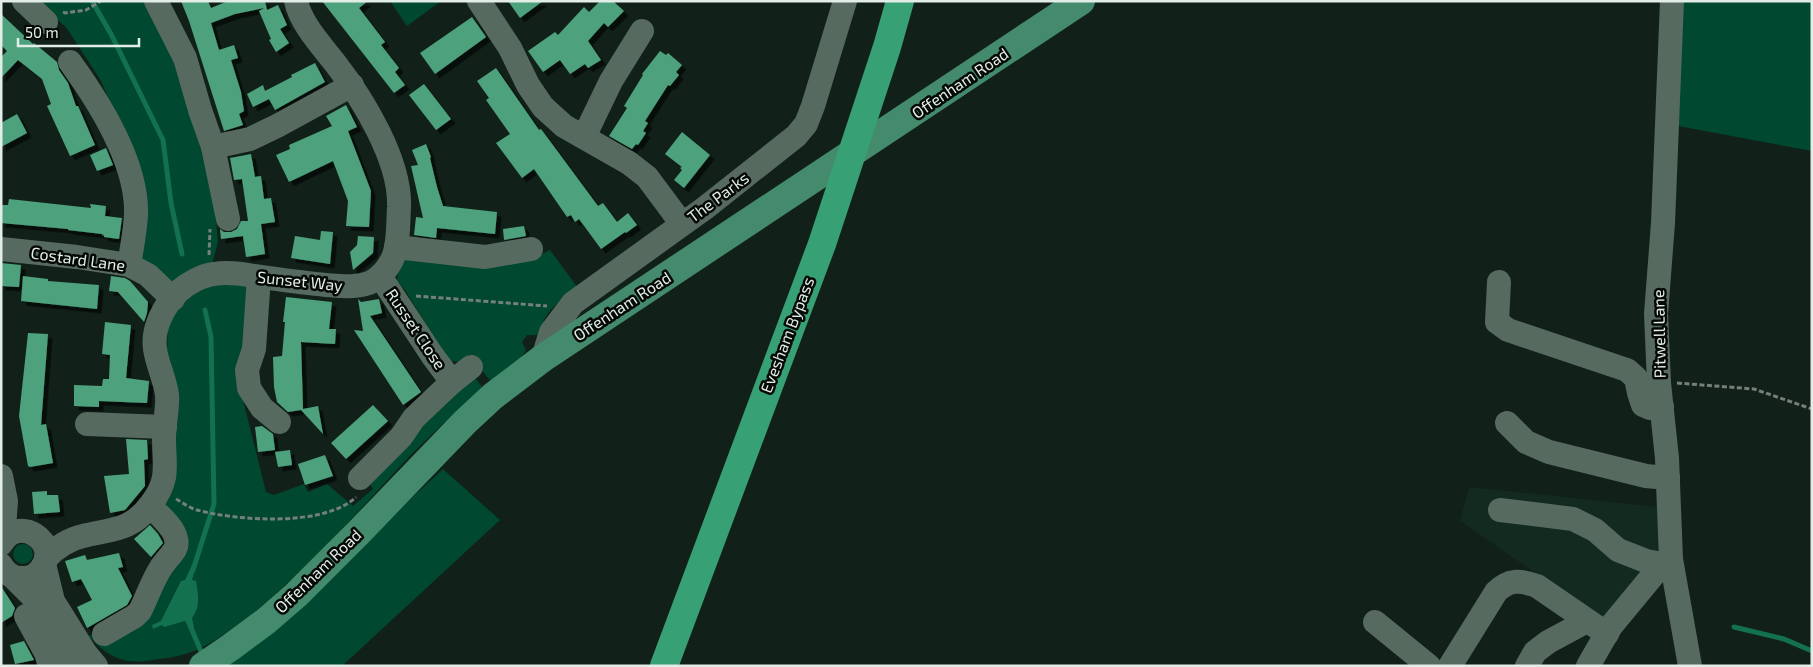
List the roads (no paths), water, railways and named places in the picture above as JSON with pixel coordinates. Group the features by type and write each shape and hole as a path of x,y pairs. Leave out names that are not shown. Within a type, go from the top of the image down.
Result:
{"highway":[{"name":"Evesham Bypass","path":"664,666 822,244 887,47 900,1"}],"main road":[{"name":"Offenham Road","path":"201,665 232,647 266,621 296,594 465,422 493,396 536,350 773,207 1081,1"}],"street":[{"path":"24,1 52,15"},
{"path":"156,1 185,58 213,147 228,219"},
{"path":"296,1 309,29 352,85 377,128 398,185 399,206 396,247 389,266 387,285"},
{"path":"478,1 510,48 528,85 543,107 564,126 629,163 646,177 682,224"},
{"name":"The Parks","path":"536,350 573,303 705,208 785,146 806,124 845,1"},
{"name":"Pitwell Lane","path":"1672,1 1656,314 1659,383 1668,478 1667,562 1690,666"},
{"path":"584,136 611,81 642,31"},
{"path":"70,62 93,93 126,158 134,192 136,215 129,265"},
{"path":"213,147 250,139 352,85"},
{"path":"396,247 486,257 531,249"},
{"name":"Costard Lane","path":"1,249 78,257 129,265 148,275 172,299"},
{"name":"Sunset Way","path":"156,498 164,477 166,459 164,428 167,395 155,349 155,338 157,324 163,311 179,291 206,275 233,273 306,284 359,286 371,282 387,285"},
{"path":"259,277 254,349 247,370 248,388 262,408 279,422"},
{"path":"1499,282 1498,322 1508,330 1627,370 1636,378 1643,406 1650,408 1662,407"},
{"name":"Russet Close","path":"387,285 432,355 452,382"},
{"name":"Russet Close","path":"360,478 402,437 414,418 471,367"},
{"path":"1507,423 1526,442 1549,452 1646,476 1668,478"},
{"path":"86,424 164,428"},
{"path":"1,476 6,501 2,542"},
{"path":"6,573 28,578 34,575 45,561 63,544 81,536 112,531 129,524 141,515 156,498 174,533 177,541 176,548 164,563 140,611 135,616 104,634"},
{"path":"6,501 31,533 44,544 45,561 53,601 86,654 96,666"},
{"path":"1500,510 1573,519 1595,530 1618,550 1646,561 1667,562"},
{"path":"2,542 14,532 31,533 77,530 104,532"},
{"path":"1588,666 1611,626 1667,562"},
{"path":"6,573 38,602 66,654 69,666"},
{"path":"1450,666 1496,592 1510,582 1528,583 1537,586 1607,634"},
{"path":"26,616 46,653 50,666"},
{"path":"1527,666 1535,652 1548,642 1587,621"},
{"path":"1374,622 1430,666"}],"waterway":[{"path":"92,1 111,34 163,140 171,203 182,254"},
{"path":"193,570 214,504 211,337 205,310"},
{"path":"189,623 203,656"},
{"path":"1734,627 1784,639 1812,651"}]}
